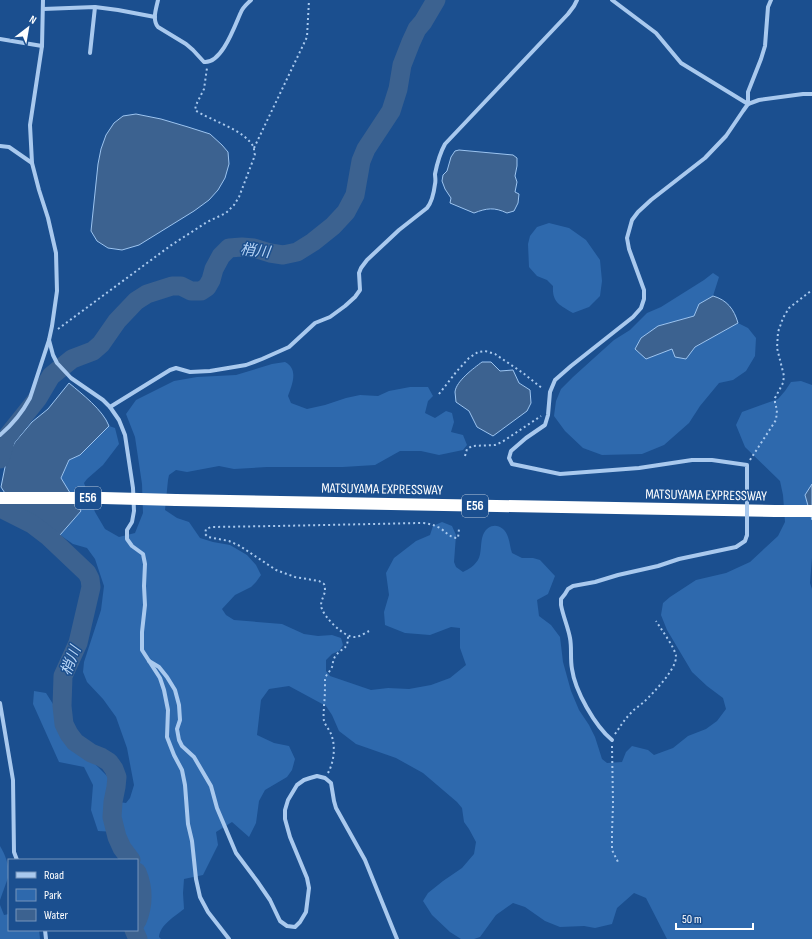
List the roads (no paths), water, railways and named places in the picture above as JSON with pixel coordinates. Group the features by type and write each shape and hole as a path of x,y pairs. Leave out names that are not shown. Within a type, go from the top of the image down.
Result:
{"highway":[{"name":"MATSUYAMA EXPRESSWAY","path":"0,498 103,498 812,511"}],"street":[{"path":"0,434 11,424 30,398 49,340 57,291 56,253 48,218 32,163 30,125 42,46 43,0"},
{"path":"158,0 155,24 190,47 204,62 209,63 221,51 228,41 237,24 241,12 246,4 251,0"},
{"path":"110,407 170,370 176,368 190,372 210,371 246,365 289,347 315,323 330,317 356,297 360,290 359,273 367,260 399,230 427,208 430,203 435,184 435,175 439,157 445,144 563,19 577,0"},
{"path":"612,0 656,33 680,63 748,104"},
{"path":"748,104 748,92 762,60 765,46 768,7 771,0"},
{"path":"43,9 95,7 155,17"},
{"path":"90,53 95,7"},
{"path":"0,39 42,46"},
{"path":"612,740 608,737 580,697 573,678 571,667 571,639 561,605 564,594 573,586 658,566 679,559 736,547 745,541 747,535 747,465 712,460 692,460 640,468 560,474 512,464 509,458 511,451 526,438 545,425 549,408 550,392 556,380 571,366 633,317 641,308 644,299 644,290 629,249 627,238 632,220 638,212 717,147 748,104 759,100 812,94"},
{"path":"0,146 9,147 32,163"},
{"path":"49,340 57,363 71,378 103,400 110,407 119,420 125,435 134,511 132,522 127,530 127,539 132,546 142,554 145,564 145,605 142,650 160,678 164,690 168,710 167,737 182,770 185,785 188,824 200,896 208,912 229,939"},
{"path":"149,661 159,667 175,690 179,705 179,740 182,746 194,757 211,786 217,808 236,853 270,900 280,921 287,926 295,927 306,912 309,888 290,837 285,819 285,810 288,800 297,785 304,780 317,776 325,778 331,783 336,808 365,860 398,939"},
{"path":"0,703 12,780 14,852 16,859"}],"water":[{"path":"136,114 161,119 210,134 228,152 229,164 225,178 218,190 209,200 194,211 139,245 122,250 108,248 97,241 91,231 101,149 106,135 114,123 123,116"},
{"path":"459,150 513,155 517,158 515,176 517,182 515,192 519,194 518,203 514,211 507,213 490,209 474,213 450,203 451,198 442,181 443,175 447,171 451,157 455,151"},
{"path":"713,296 722,300 732,309 738,323 695,347 686,359 675,357 672,349 646,359 635,349 641,338 658,326 694,316 699,304"},
{"path":"482,362 491,362 500,371 513,370 519,383 530,390 531,403 527,411 493,436 477,427 469,411 456,402 456,388 466,375"},
{"path":"69,383 97,408 109,426 80,455 69,460 61,478 81,511 60,535 34,517 14,507 1,487 7,457 15,442 32,422 48,409"},
{"path":"812,484 812,520 805,495"}],"waterway":[{"name":"梢川","path":"0,459 6,438 38,398 51,376 72,359 93,351 101,344 117,321 136,301 147,294 172,286 181,286 191,291 201,291 207,287 221,256 229,248 254,248 283,255 297,252 313,242 333,226 346,212 355,195 361,161 366,149 391,111 398,89 402,65 411,42 417,29 436,0"},
{"name":"梢川","path":"0,501 4,510 32,524 49,537 87,573 90,579 91,587 78,643 63,676 62,706 64,724 75,742 91,753 109,762 114,769 117,777 112,817 117,837 122,848 130,859"},
{"name":"梢川","path":"138,875 142,890 142,903 138,918"},
{"name":"梢川","path":"134,931 138,939"}]}
